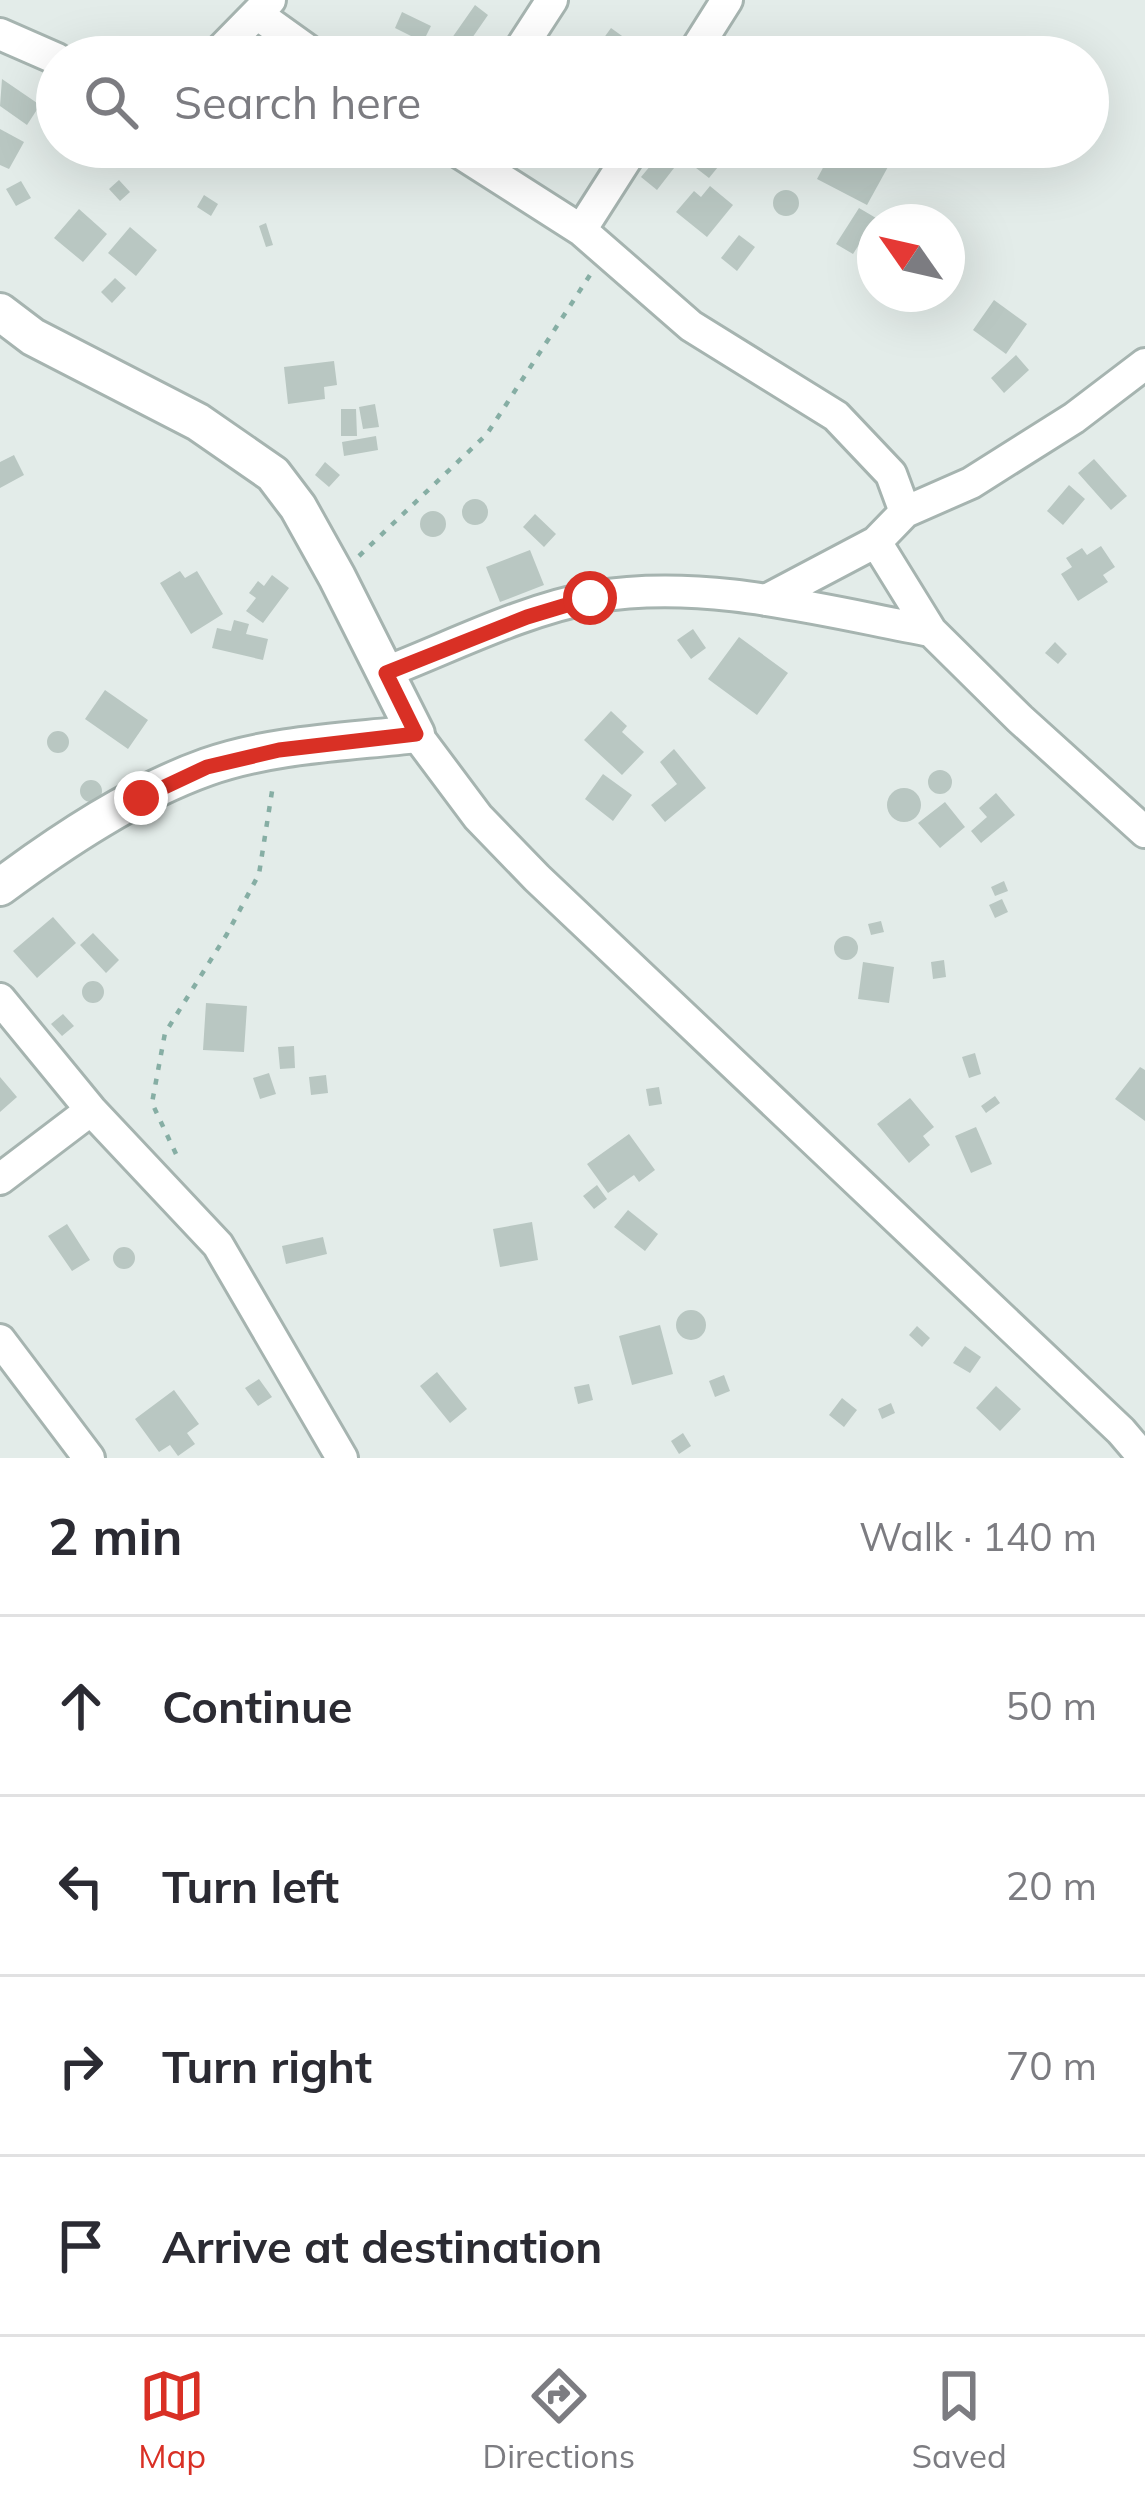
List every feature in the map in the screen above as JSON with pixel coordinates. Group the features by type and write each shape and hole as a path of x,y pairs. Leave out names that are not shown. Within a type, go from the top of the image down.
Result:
{"street":[{"path":"528,36 552,0"},
{"path":"704,36 727,0"},
{"path":"235,36 264,7 295,36"},
{"path":"0,34 36,50"},
{"path":"484,168 581,230 691,326 850,428 891,474 905,512"},
{"path":"581,230 621,168"},
{"path":"0,312 33,337 198,422 273,474 298,507 337,577 416,734 478,817 1144,1458"},
{"path":"766,600 876,542 905,512 971,483 1074,418 1145,364"},
{"path":"876,542 932,631 1145,832"},
{"path":"386,673 527,617 590,598 643,591 766,600 932,631"},
{"path":"0,887 36,860 141,798 207,767 279,750 416,734"},
{"path":"0,999 91,1110 218,1245 342,1458"},
{"path":"0,1180 91,1110"},
{"path":"0,1340 89,1458"}],"path":[{"path":"337,577 487,434 606,250"},
{"path":"183,1169 152,1103 165,1033 259,874 279,750"}],"building":[{"path":"475,5 488,15 473,36 453,36"},
{"path":"402,12 431,26 426,36 411,36 395,28"},
{"path":"2,79 36,102 36,111 27,125 0,106"},
{"path":"0,129 24,142 9,169 0,165"},
{"path":"648,168 674,168 657,190 641,177"},
{"path":"696,168 717,168 709,178"},
{"path":"823,168 887,168 865,204 817,179"},
{"path":"119,180 130,192 120,201 109,189"},
{"path":"21,181 31,198 16,206 6,189"},
{"path":"710,186 733,205 707,237 676,212 694,191 701,197"},
{"path":"786,190 799,203 786,216 773,203"},
{"path":"204,195 218,204 211,216 197,207"},
{"path":"79,209 107,234 83,262 54,238"},
{"path":"857,211 853,254 836,244"},
{"path":"266,223 273,245 266,247 259,226"},
{"path":"130,227 157,250 136,276 108,253"},
{"path":"739,235 755,247 737,271 721,258"},
{"path":"115,278 126,288 112,303 101,292"},
{"path":"994,300 1027,324 1006,354 973,330"},
{"path":"1016,355 1029,370 1004,393 991,378"},
{"path":"334,361 337,385 324,387 325,399 288,404 284,367"},
{"path":"375,404 379,427 363,429 359,407"},
{"path":"341,409 356,409 357,436 341,436"},
{"path":"376,436 378,450 344,456 342,442"},
{"path":"14,455 24,475 0,488 0,462"},
{"path":"1094,459 1127,496 1111,510 1078,473"},
{"path":"325,462 340,475 329,487 315,475"},
{"path":"1069,485 1085,499 1063,525 1047,511"},
{"path":"475,499 488,512 475,525 462,512"},
{"path":"433,511 446,524 433,537 420,524"},
{"path":"535,514 556,534 544,547 523,527"},
{"path":"1101,546 1115,567 1103,575 1108,582 1078,601 1061,574 1072,567 1066,558 1082,548 1087,555"},
{"path":"530,550 544,585 500,602 486,567"},
{"path":"180,571 185,578 197,571 223,614 191,634 160,583"},
{"path":"272,575 289,588 263,623 246,611 256,598 249,593 258,581 264,586"},
{"path":"234,620 249,624 246,634 268,639 263,660 212,648 217,628 231,631"},
{"path":"693,629 706,648 691,659 677,640"},
{"path":"739,637 788,673 757,715 708,679"},
{"path":"1055,642 1067,654 1058,664 1045,653"},
{"path":"105,690 148,720 128,749 85,719"},
{"path":"611,711 627,726 622,732 644,752 622,775 584,740"},
{"path":"58,731 69,742 58,753 47,742"},
{"path":"674,749 706,788 665,822 651,805 677,784 660,762"},
{"path":"940,770 952,782 940,794 928,782"},
{"path":"603,774 632,795 613,821 585,799"},
{"path":"91,780 102,791 91,802 80,791"},
{"path":"904,788 916,793 921,805 916,817 904,822 892,817 887,805 892,793"},
{"path":"996,793 1015,815 981,843 971,831 987,817 979,808"},
{"path":"945,802 965,827 940,848 918,823"},
{"path":"1004,881 1008,891 995,896 991,887"},
{"path":"1002,899 1008,912 995,918 989,905"},
{"path":"53,917 76,943 37,978 13,951"},
{"path":"881,921 884,932 871,935 868,924"},
{"path":"93,933 119,960 106,973 80,945"},
{"path":"846,936 858,948 846,960 834,948"},
{"path":"944,960 946,977 933,979 931,962"},
{"path":"863,962 894,967 889,1003 858,999"},
{"path":"93,981 104,992 93,1003 82,992"},
{"path":"206,1003 247,1006 244,1052 203,1050"},
{"path":"63,1014 74,1026 62,1036 51,1024"},
{"path":"294,1046 295,1068 280,1069 278,1047"},
{"path":"975,1053 981,1074 969,1078 962,1057"},
{"path":"1140,1067 1145,1070 1145,1121 1115,1099"},
{"path":"269,1073 276,1094 260,1099 253,1078"},
{"path":"326,1075 328,1093 311,1095 309,1077"},
{"path":"0,1077 17,1097 0,1112"},
{"path":"659,1087 662,1104 649,1106 646,1089"},
{"path":"995,1096 1000,1103 986,1113 981,1106"},
{"path":"910,1098 934,1127 923,1136 930,1145 909,1163 877,1124"},
{"path":"976,1127 992,1164 971,1173 955,1136"},
{"path":"629,1134 655,1170 639,1182 634,1175 608,1193 587,1164"},
{"path":"597,1185 607,1199 594,1209 583,1196"},
{"path":"628,1210 658,1234 645,1251 614,1227"},
{"path":"532,1222 538,1260 500,1267 493,1229"},
{"path":"67,1224 90,1260 72,1271 48,1236"},
{"path":"323,1237 327,1254 286,1264 282,1246"},
{"path":"124,1247 135,1258 124,1269 113,1258"},
{"path":"691,1310 706,1325 691,1340 676,1325"},
{"path":"660,1325 673,1374 632,1385 619,1336"},
{"path":"917,1326 930,1338 922,1347 909,1335"},
{"path":"965,1346 981,1357 970,1373 953,1363"},
{"path":"437,1372 467,1409 450,1423 420,1386"},
{"path":"724,1375 730,1391 715,1397 709,1381"},
{"path":"259,1379 272,1397 258,1406 245,1388"},
{"path":"589,1384 593,1400 578,1404 574,1387"},
{"path":"996,1386 1021,1409 1000,1431 976,1408"},
{"path":"174,1390 199,1424 187,1433 195,1444 178,1456 170,1445 159,1452 135,1419"},
{"path":"842,1398 857,1410 844,1427 829,1415"},
{"path":"891,1403 895,1413 882,1419 878,1409"},
{"path":"683,1433 691,1446 679,1454 671,1441"}],"route":[{"path":"141,798 207,767 279,750 416,734 386,673 527,617 590,598"}]}
